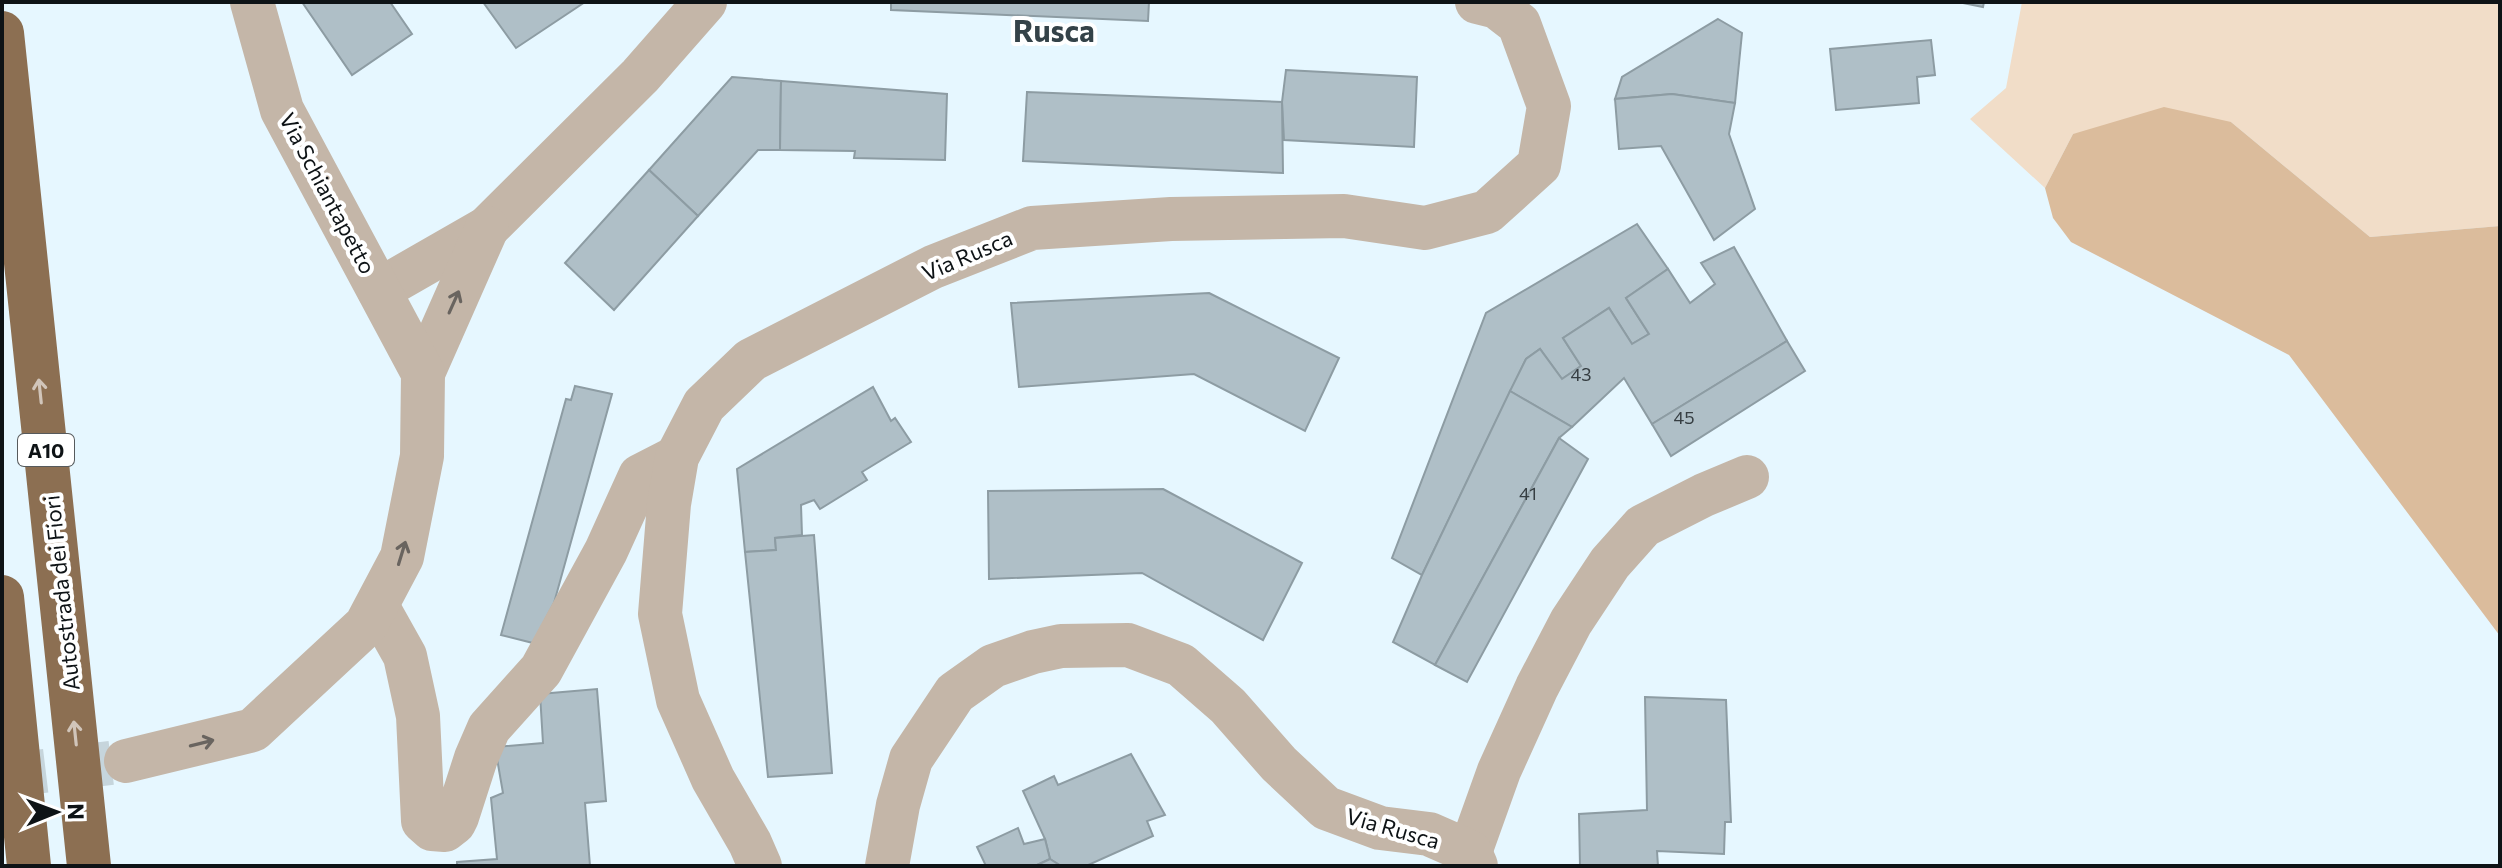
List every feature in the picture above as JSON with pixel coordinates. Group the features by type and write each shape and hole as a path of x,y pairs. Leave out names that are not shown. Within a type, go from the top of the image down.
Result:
{"highway":[{"name":"Autostrada dei Fiori","path":"2,33 89,866"},
{"path":"2,597 29,866"}],"street":[{"name":"Via Schiantapetto","path":"252,2 282,110 423,373"},
{"path":"379,290 487,228 640,76 705,2"},
{"name":"Via Rusca","path":"760,866 713,779 678,700 660,614 669,504 677,457 704,405 751,360 933,267 1032,228 1171,219 1344,216 1425,228 1487,212 1539,165 1549,106 1519,24 1497,7 1477,2"},
{"path":"126,761 253,730 366,625 402,557 422,456 423,373 487,228"},
{"path":"377,606 405,656 418,716 423,821 432,829 445,830 457,817 489,728 541,670 606,551 640,476 677,457"},
{"name":"Via Rusca","path":"887,866 898,805 911,759 955,693 993,666 1033,652 1061,646 1128,645 1181,665 1228,706 1279,764 1326,808 1380,828 1429,834 1473,859 1499,771 1537,687 1571,622 1610,563 1643,526 1747,477"}],"shaded area":[{"path":"2022,2 2500,2 2500,226 2370,237 2231,122 2073,134 2045,188 1970,119 2006,88"},
{"path":"2164,107 2231,122 2370,237 2500,226 2500,636 2289,355 2071,242 2053,218 2045,188 2073,134"}],"building":[{"path":"302,2 390,2 412,34 352,75"},
{"path":"483,2 585,2 516,48"},
{"path":"891,2 1149,2 1148,21 891,10"},
{"path":"1958,2 1984,2 1983,7"},
{"path":"1718,19 1742,33 1735,103 1672,94 1615,99 1622,77"},
{"path":"1931,40 1935,75 1917,77 1919,103 1836,110 1830,49"},
{"path":"1286,70 1417,77 1414,147 1284,140 1282,102"},
{"path":"732,77 781,81 780,150 758,150 698,216 649,170"},
{"path":"781,81 947,94 945,160 854,158 855,151 780,150"},
{"path":"1027,92 1282,102 1283,173 1023,161"},
{"path":"1672,94 1735,103 1729,134 1755,209 1714,240 1661,146 1619,149 1615,99"},
{"path":"649,170 698,216 614,310 565,263"},
{"path":"1637,224 1668,269 1626,298 1649,334 1632,344 1609,308 1563,338 1581,366 1562,379 1540,349 1526,359 1422,575 1392,558 1486,313"},
{"path":"1734,247 1787,341 1652,424 1624,378 1572,427 1510,391 1526,359 1540,349 1562,379 1581,366 1563,338 1609,308 1632,344 1649,334 1626,298 1668,269 1690,303 1715,284 1701,263"},
{"path":"1209,293 1339,358 1305,431 1194,374 1019,387 1011,303"},
{"path":"1787,341 1805,371 1671,456 1652,424"},
{"path":"575,386 612,394 554,603 533,643 501,635 566,399 571,400"},
{"path":"873,387 891,421 895,418 911,442 862,472 867,480 820,509 814,500 801,505 802,535 775,538 776,550 745,552 737,469"},
{"path":"1510,391 1572,427 1559,438 1435,665 1393,642"},
{"path":"1559,438 1588,459 1467,682 1435,665"},
{"path":"1163,489 1302,563 1263,640 1142,573 989,579 988,491"},
{"path":"814,535 832,773 768,777 745,552 776,550 775,538"},
{"path":"597,689 606,801 585,803 590,866 457,866 457,862 497,859 491,798 503,793 495,747 543,743 540,694"},
{"path":"1645,697 1726,700 1731,822 1725,822 1724,854 1657,851 1658,866 1580,866 1579,814 1647,810"},
{"path":"1131,754 1165,815 1147,821 1153,836 1086,866 1061,866 1050,859 1045,839 1023,791 1054,776 1058,785"},
{"path":"1018,828 1024,844 1045,839 1050,859 1035,866 986,866 977,847"},
{"path":"1050,859 1061,866 1035,866"}],"tunnel":[{"path":"2,776 126,761"}],"district":[{"name":"Rusca","path":"1054,29"}]}
